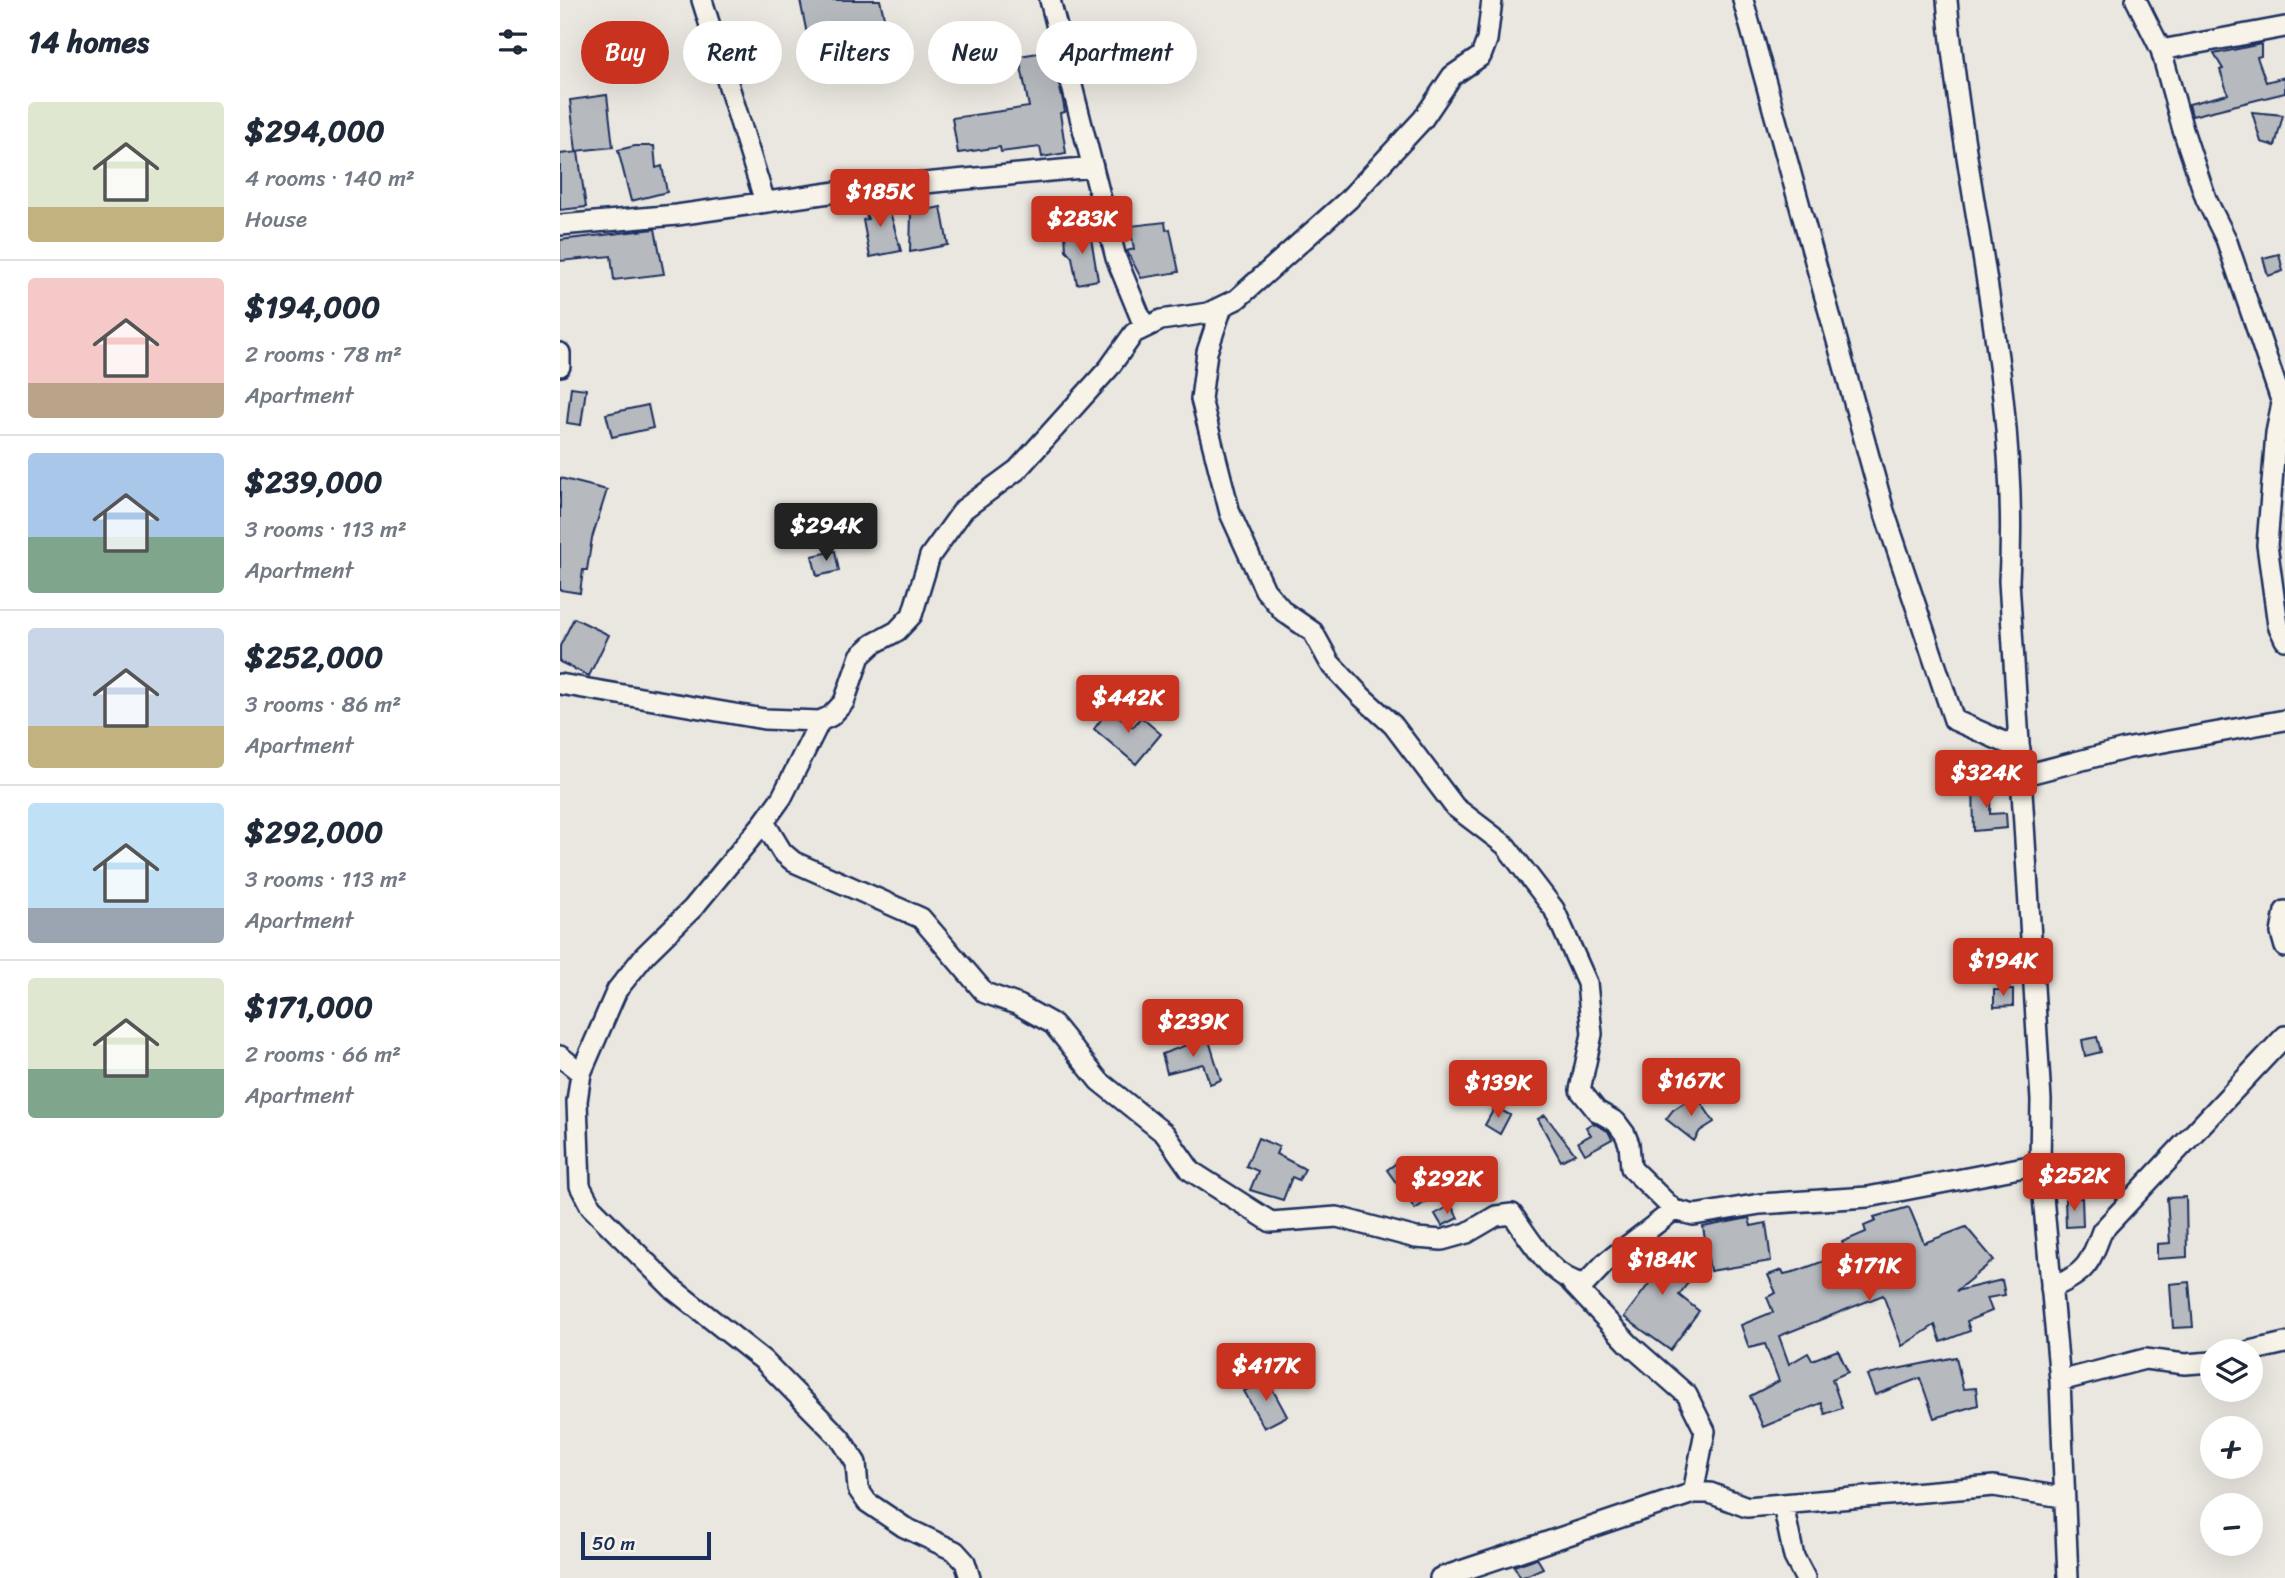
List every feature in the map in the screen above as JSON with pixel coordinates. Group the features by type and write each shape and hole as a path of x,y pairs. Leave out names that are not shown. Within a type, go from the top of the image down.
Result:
{"street":[{"path":"702,0 765,202"},
{"path":"1050,0 1116,258 1144,326"},
{"path":"560,684 764,719 820,721 831,716 844,702 860,656 873,644 897,631 912,615 930,556 964,509 1017,470 1109,368 1134,333 1161,320 1208,313 1222,307 1259,282 1348,200 1416,127 1452,76 1481,56 1487,40 1492,0"},
{"path":"1742,0 1884,511 1954,720 2020,749"},
{"path":"1947,0 1952,56 1995,346 2011,499 2009,581 2041,1100 2040,1164 2060,1381 2062,1497 2067,1578"},
{"path":"2136,0 2161,50 2206,199 2226,239 2282,403 2276,433 2280,455 2267,545 2278,625 2285,640"},
{"path":"2161,50 2285,27"},
{"path":"560,225 677,215 850,190 1093,167"},
{"path":"1222,307 1207,352 1201,399 1230,513 1265,590 1284,612 1313,632 1330,663 1393,724 1455,807 1505,845 1554,909 1587,982 1592,1034 1580,1090 1597,1111 1621,1128 1629,1144 1630,1168 1674,1210 1694,1216 1760,1203 1868,1196 2040,1164"},
{"path":"560,353 560,366"},
{"path":"2021,776 2124,749 2285,720"},
{"path":"820,721 782,797 764,822 693,908 645,955 617,990 581,1073 577,1101 580,1186 590,1207 673,1289 763,1360 840,1438 856,1463 858,1489 867,1502 904,1527 955,1551 965,1562 970,1578"},
{"path":"764,822 782,852 794,862 921,918 985,993 1019,1005 1053,1024 1099,1081 1165,1134 1191,1171 1271,1222 1337,1217 1416,1238 1442,1240 1467,1233 1496,1216 1512,1214 1539,1251 1629,1344 1687,1395 1705,1431 1693,1493"},
{"path":"2285,911 2281,933 2285,947"},
{"path":"2051,1288 2075,1278 2090,1262 2102,1231 2285,1037"},
{"path":"560,1056 581,1073"},
{"path":"1571,1282 1585,1284 1605,1263 1674,1210"},
{"path":"2263,1349 2285,1343"},
{"path":"2060,1381 2145,1359 2185,1364 2200,1363"},
{"path":"1440,1578 1693,1493 1710,1493 1747,1507 1994,1486 2062,1497"},
{"path":"1783,1505 1794,1557 1805,1578"}],"building":[{"path":"800,0 880,0 885,21 804,21"},
{"path":"2261,44 2261,56 2257,57 2266,82 2285,77 2285,93 2192,116 2189,104 2228,94 2220,70 2223,69 2214,54"},
{"path":"1036,53 1036,84 1059,84 1065,112 1060,113 1066,153 1042,157 1040,147 1001,152 1000,147 958,153 952,118 1029,107 1022,71 1022,56"},
{"path":"607,95 613,147 576,151 570,100"},
{"path":"2252,112 2283,115 2275,146 2261,142"},
{"path":"654,146 656,168 662,166 667,192 631,201 618,150"},
{"path":"578,152 586,207 560,210 560,154"},
{"path":"876,200 877,204 887,201 901,251 870,257 863,220 868,219 861,204"},
{"path":"941,207 948,245 910,252 911,213"},
{"path":"1165,222 1166,230 1170,229 1179,272 1141,278 1127,251 1134,249 1130,226"},
{"path":"655,229 664,274 614,280 611,256 560,261 560,240"},
{"path":"1090,232 1098,280 1077,284 1072,257 1066,250 1065,234"},
{"path":"2279,254 2283,271 2268,276 2263,258"},
{"path":"571,387 586,389 581,425 567,423"},
{"path":"648,405 653,428 612,437 606,414"},
{"path":"560,478 607,490 592,538 587,570 583,570 580,593 560,590"},
{"path":"835,551 839,571 817,576 812,556"},
{"path":"574,618 609,635 589,676 560,662 560,646"},
{"path":"1109,709 1133,727 1141,717 1161,734 1136,764 1094,729"},
{"path":"1973,782 1991,783 1990,814 2006,813 2007,828 1974,831"},
{"path":"1994,990 2013,990 2013,1006 1994,1007"},
{"path":"1208,1037 1221,1080 1210,1084 1203,1064 1167,1073 1162,1054"},
{"path":"2097,1037 2101,1052 2085,1056 2082,1040"},
{"path":"1696,1095 1714,1122 1700,1131 1694,1141 1666,1119 1673,1110"},
{"path":"1495,1107 1510,1115 1500,1134 1485,1125"},
{"path":"1545,1115 1575,1154 1561,1161 1538,1119"},
{"path":"1593,1123 1608,1131 1612,1139 1585,1154 1578,1142 1591,1135 1586,1127"},
{"path":"1258,1138 1279,1147 1276,1154 1305,1169 1299,1180 1292,1177 1283,1200 1250,1190 1258,1171 1246,1166"},
{"path":"1402,1159 1430,1199 1415,1209 1387,1170"},
{"path":"2186,1197 2187,1257 2157,1259 2157,1244 2170,1243 2167,1198"},
{"path":"2082,1198 2083,1226 2066,1227 2065,1199"},
{"path":"1451,1205 1458,1218 1442,1226 1435,1214"},
{"path":"1909,1207 1924,1243 1966,1227 1994,1260 1956,1291 2002,1280 2005,1295 1987,1298 1992,1311 1967,1321 1970,1331 1941,1342 1935,1325 1902,1346 1883,1295 1779,1336 1789,1364 1808,1353 1812,1360 1838,1350 1848,1372 1832,1379 1842,1408 1825,1414 1821,1403 1763,1427 1750,1396 1779,1381 1765,1344 1749,1348 1741,1325 1773,1312 1767,1297 1776,1293 1768,1275 1782,1270 1784,1274 1797,1271 1846,1253 1842,1242 1866,1232 1864,1226 1876,1221 1874,1217"},
{"path":"1749,1218 1751,1226 1766,1223 1771,1261 1710,1271 1703,1227"},
{"path":"1653,1242 1695,1273 1679,1295 1699,1311 1670,1350 1624,1317 1654,1277 1629,1260"},
{"path":"2189,1282 2193,1327 2173,1328 2170,1284"},
{"path":"1956,1357 1963,1389 1976,1388 1978,1405 1934,1418 1920,1378 1875,1395 1867,1375"},
{"path":"1267,1379 1287,1416 1264,1428 1244,1391"},
{"path":"1537,1558 1543,1568 1521,1578 1514,1566"}]}
